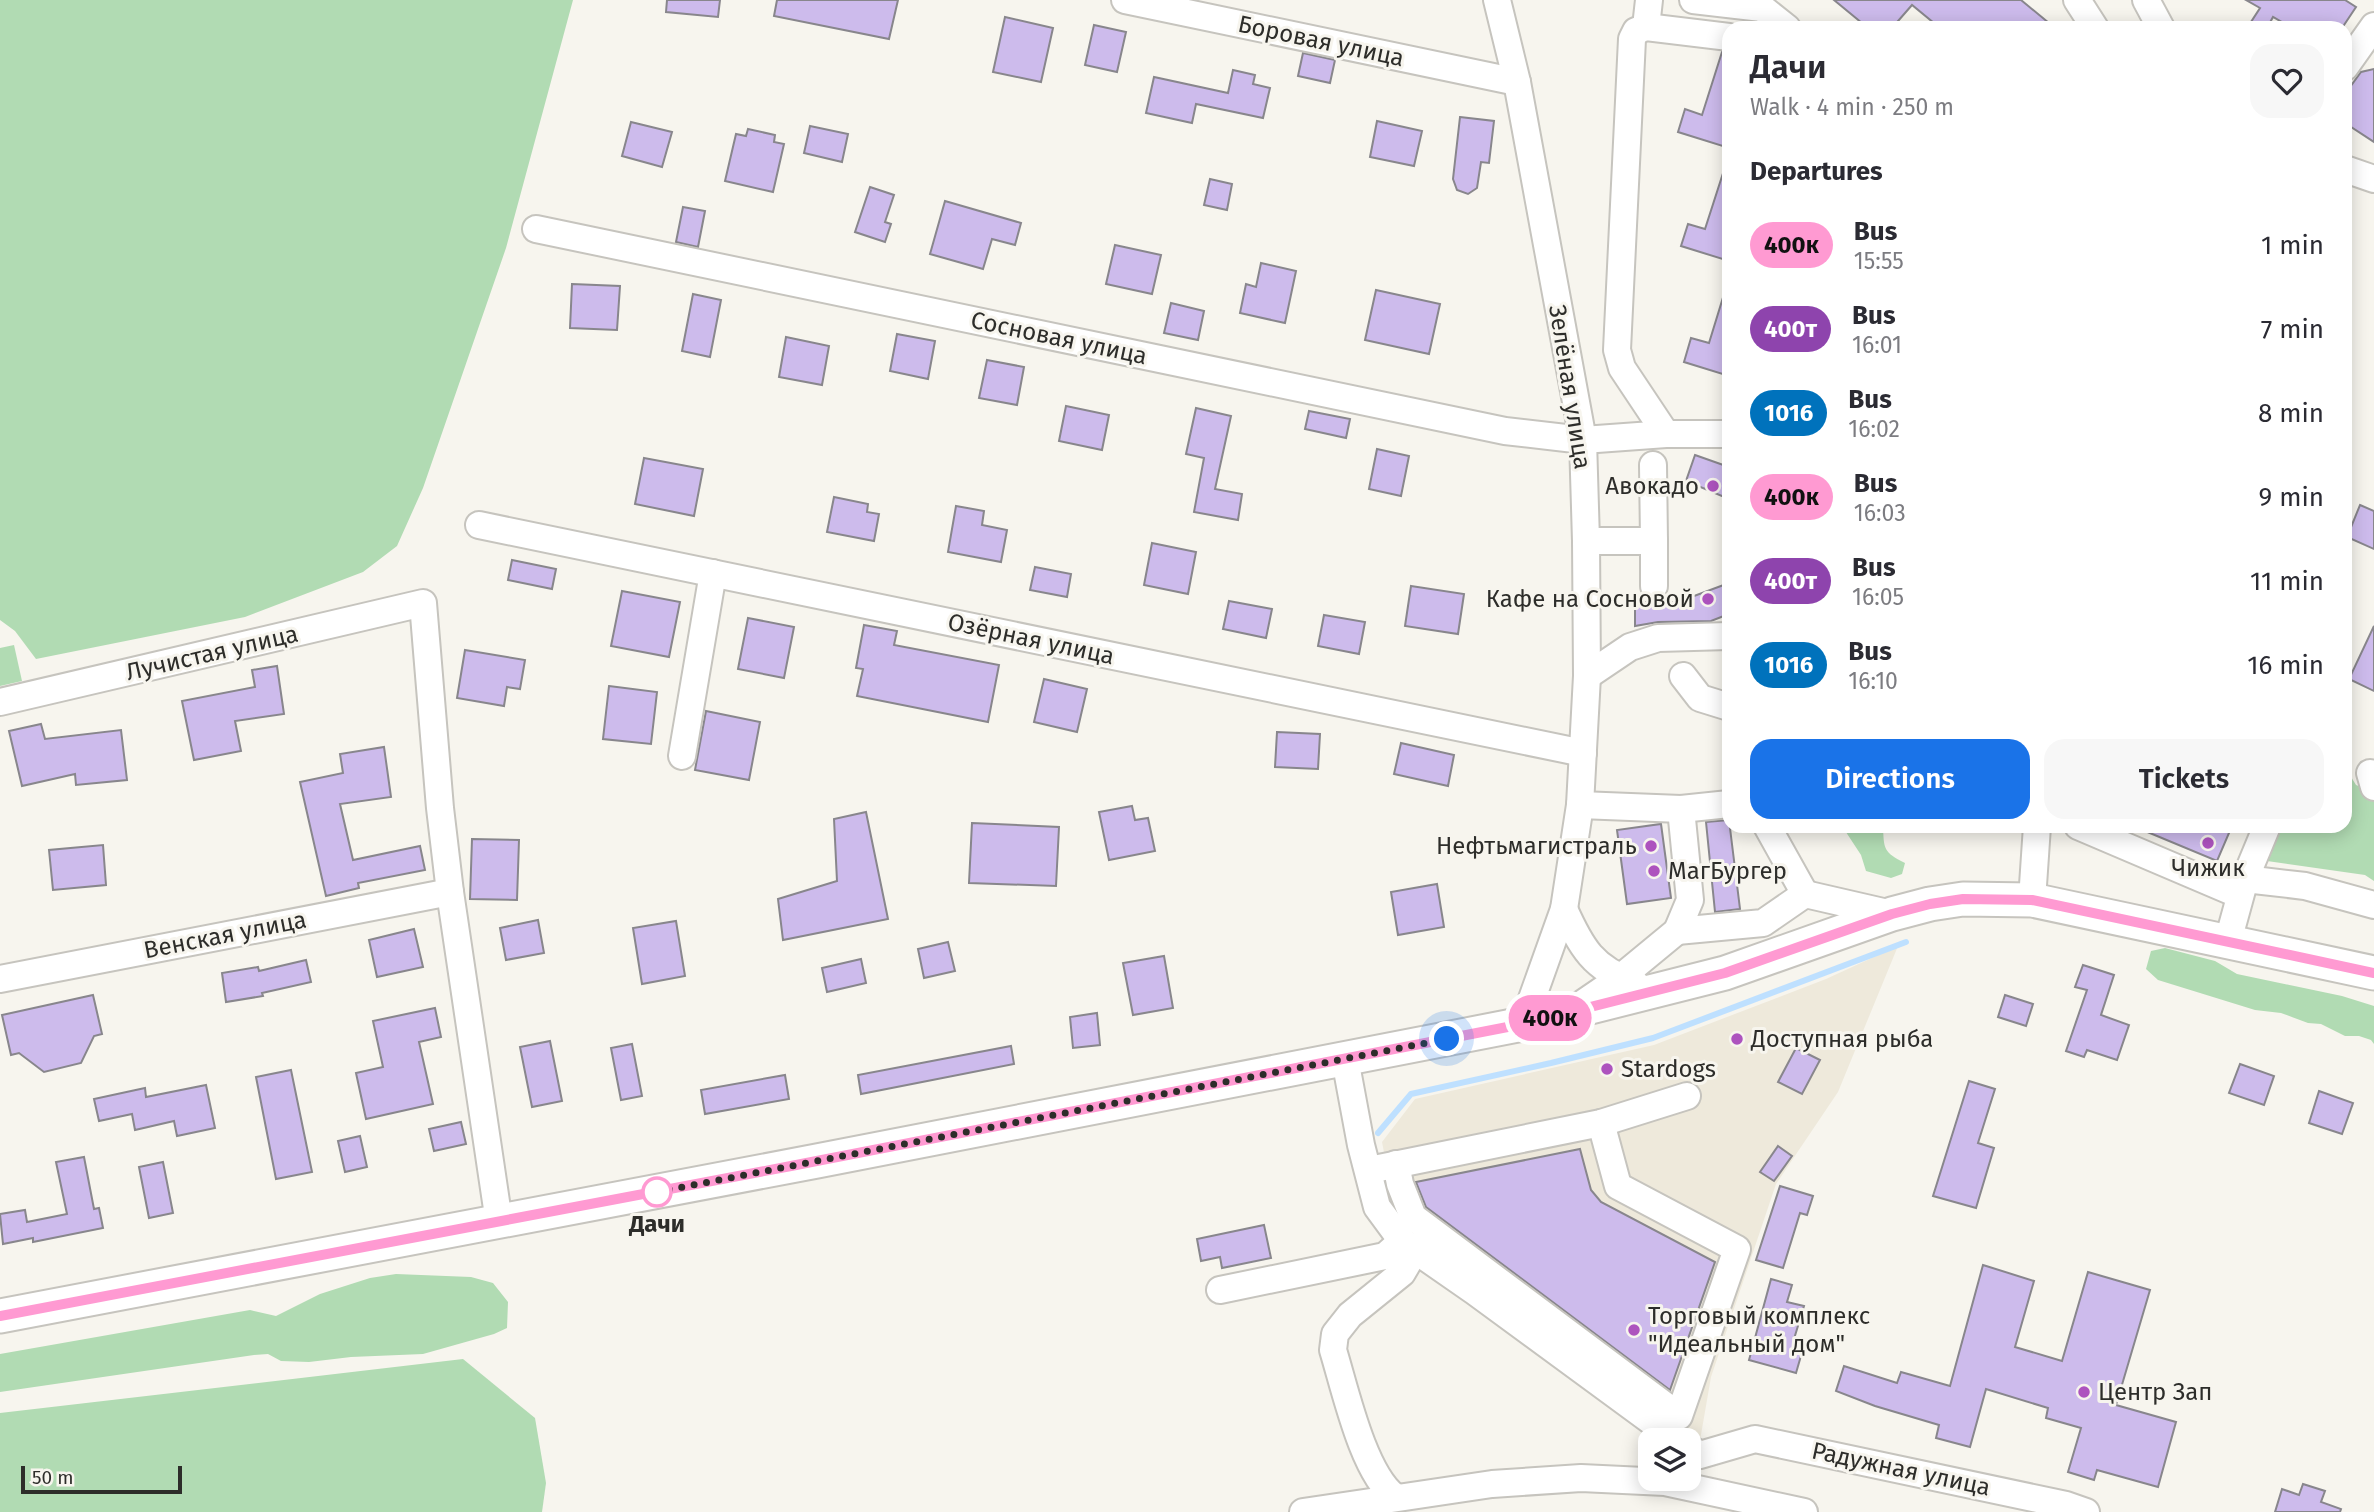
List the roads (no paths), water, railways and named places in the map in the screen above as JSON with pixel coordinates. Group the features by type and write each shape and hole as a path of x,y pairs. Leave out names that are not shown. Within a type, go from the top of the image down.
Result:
{"main road":[{"path":"0,1316 1523,1024 1725,973 1892,914 1963,899 2032,900 2374,973"}],"street":[{"name":"Боровая улица","path":"1125,0 1517,82"},
{"name":"Зелёная улица","path":"1497,0 1517,82 1583,440 1586,541 1587,676 1580,805 1564,909 1523,1024"},
{"path":"1646,27 1649,0"},
{"path":"1693,0 1762,8 1778,21"},
{"path":"2077,0 2090,21"},
{"path":"2146,0 2157,21"},
{"path":"2352,57 2374,26"},
{"path":"1667,434 1622,368 1617,351 1632,39 1636,31 1646,27 1722,36"},
{"path":"2352,171 2374,179"},
{"name":"Сосновая улица","path":"536,229 1505,431 1583,440 1667,434 1722,434"},
{"path":"1653,465 1654,586"},
{"name":"Озёрная улица","path":"479,524 1583,753"},
{"path":"1586,541 1654,541"},
{"path":"682,756 713,573"},
{"name":"Лучистая улица","path":"0,702 423,603 440,808 450,892"},
{"path":"1587,676 1630,647 1658,638 1722,636"},
{"path":"1683,676 1700,698 1722,705"},
{"path":"1580,805 1681,809 1722,805"},
{"path":"1567,1014 1620,978 1677,931 1690,900 1681,809"},
{"path":"1771,833 1805,894"},
{"path":"2032,900 2037,833"},
{"path":"2097,833 2242,887 2305,886 2374,905"},
{"path":"2228,941 2242,887 2264,833"},
{"path":"450,892 499,1222"},
{"name":"Венская улица","path":"0,979 450,892"},
{"path":"1677,931 1763,923 1805,894 1892,914"},
{"path":"1564,909 1578,941 1607,972 1660,991"},
{"path":"1345,1059 1377,1207 1406,1244 1661,1428"},
{"path":"1367,1170 1601,1124 1688,1096"},
{"path":"1396,1164 1400,1184 1413,1217 1679,1416 1737,1249 1618,1186 1601,1124"},
{"path":"1220,1290 1384,1256 1406,1244"},
{"path":"1395,1497 1385,1489 1370,1465 1333,1350 1335,1334 1350,1315 1402,1273 1409,1261 1406,1244"},
{"name":"Радужная улица","path":"1701,1455 1755,1439 2067,1505 2087,1512"},
{"path":"1303,1512 1492,1484 1581,1478 1665,1482 1804,1512"}],"waterway":[{"path":"1378,1133 1411,1094 1653,1038 1906,942"}],"place":[{"name":"Авокадо","path":"1713,486"},
{"name":"Кафе на Сосновой","path":"1708,599"},
{"name":"Чижик","path":"2208,843"},
{"name":"Нефтьмагистраль","path":"1651,846"},
{"name":"МагБургер","path":"1654,871"},
{"name":"Доступная рыба","path":"1737,1039"},
{"name":"Stardogs","path":"1607,1069"},
{"name":"Дачи","path":"657,1192"},
{"name":"Торговый комплекс \"Идеальный дом\"","path":"1634,1330"},
{"name":"Центр Зап","path":"2084,1392"}]}
